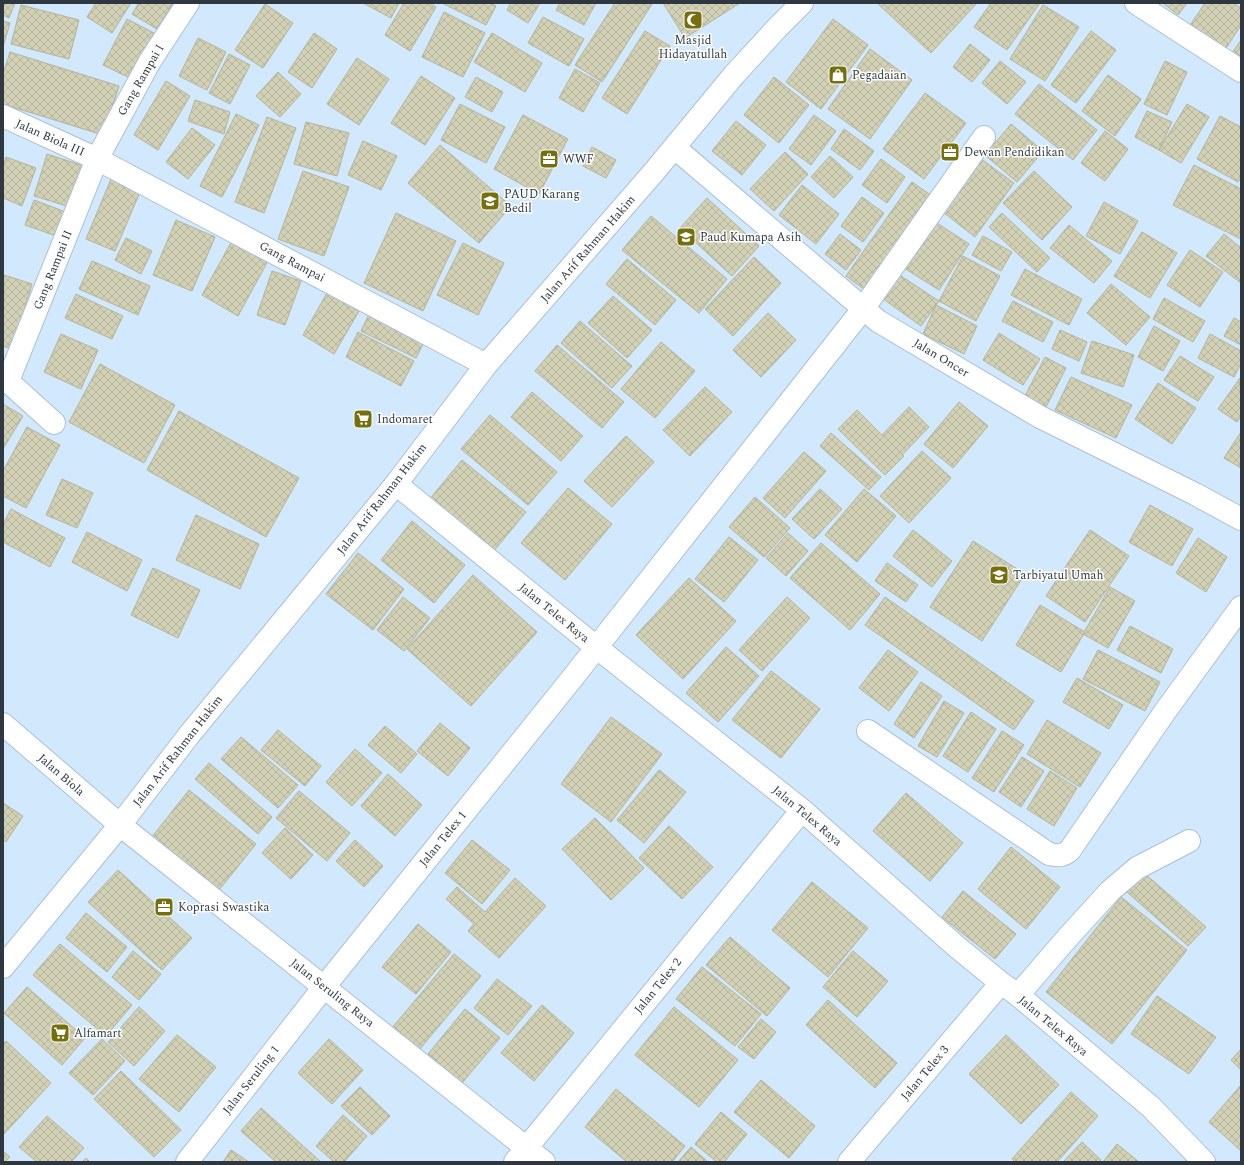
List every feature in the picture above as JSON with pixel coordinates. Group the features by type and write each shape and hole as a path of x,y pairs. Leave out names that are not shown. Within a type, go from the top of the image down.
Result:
{"street":[{"name":"Gang Rampai I","path":"97,159 150,61 188,3"},
{"name":"Jalan Arif Rahman Hakim","path":"3,966 120,825 189,735 396,484 486,365 675,148 734,75 802,3"},
{"path":"1136,3 1241,70"},
{"name":"Jalan Biola III","path":"3,116 97,159"},
{"name":"Jalan Telex 1","path":"320,992 570,681 863,309 984,137"},
{"name":"Jalan Oncer","path":"675,148 878,321 1040,417 1195,494 1241,519"},
{"name":"Gang Rampai","path":"97,159 486,365"},
{"name":"Gang Rampai II","path":"6,379 97,159"},
{"path":"6,379 54,424"},
{"name":"Jalan Telex Raya","path":"396,484 596,648 802,810 951,941 1150,1107 1204,1162"},
{"path":"868,731 1049,854 1060,856 1070,850 1164,713 1241,607"},
{"name":"Jalan Biola","path":"3,724 120,825"},
{"name":"Jalan Telex 2","path":"521,1155 802,810"},
{"name":"Jalan Seruling Raya","path":"120,825 320,992 521,1155 544,1162"},
{"name":"Jalan Telex 3","path":"849,1162 1009,989 1069,936 1110,891 1137,868 1189,840"},
{"name":"Jalan Seruling 1","path":"187,1162 320,992"}],"building":[{"path":"3,3 15,3 9,18 3,15"},
{"path":"96,3 131,3 112,33 87,17"},
{"path":"139,3 173,3 157,29 132,14"},
{"path":"363,3 399,3 391,18"},
{"path":"404,3 429,3 436,7 410,51 385,35"},
{"path":"442,3 489,3 496,6 486,25"},
{"path":"511,3 540,3 528,23 507,10"},
{"path":"560,3 596,3 584,25 556,10"},
{"path":"615,3 652,4 602,82 575,65"},
{"name":"Masjid Hidayatullah","path":"663,3 740,3 685,38"},
{"path":"877,3 977,3 931,53"},
{"path":"991,3 1040,3 1007,50 974,27"},
{"path":"1163,3 1187,3 1178,15"},
{"path":"1205,3 1233,3 1241,8 1241,25 1225,50 1189,27"},
{"path":"265,4 293,23 263,68 235,50"},
{"path":"21,5 79,20 69,59 11,44"},
{"path":"1043,5 1079,27 1045,81 1010,59"},
{"path":"444,12 485,33 463,77 422,57"},
{"path":"543,17 584,39 569,66 528,43"},
{"path":"127,19 154,33 130,78 103,65"},
{"path":"833,19 868,45 821,109 786,82"},
{"path":"3,21 10,23 3,47"},
{"path":"645,31 670,46 627,114 602,98"},
{"path":"1091,31 1116,50 1076,103 1051,85"},
{"path":"314,33 337,49 312,88 288,72"},
{"path":"492,33 542,63 525,92 474,62"},
{"path":"198,38 226,52 207,90 179,76"},
{"path":"1241,40 1241,60 1232,53"},
{"path":"970,44 990,60 972,82 953,67"},
{"path":"870,49 912,80 870,139 828,109"},
{"path":"10,52 119,86 103,135 3,104 3,74"},
{"path":"229,54 250,65 230,104 209,93"},
{"path":"357,58 389,79 359,125 327,104"},
{"path":"1000,61 1026,82 1007,104 982,83"},
{"path":"1165,61 1187,72 1167,115 1144,104"},
{"path":"575,69 600,83 583,112 559,98"},
{"path":"278,72 301,94 280,117 256,96"},
{"path":"1108,75 1141,99 1115,136 1082,111"},
{"path":"421,76 455,98 425,145 391,123"},
{"path":"476,77 503,92 492,112 465,97"},
{"path":"774,77 809,105 779,143 744,115"},
{"path":"166,81 190,96 158,150 134,135"},
{"path":"1039,84 1097,130 1073,160 1015,114"},
{"path":"925,93 966,123 924,179 883,149"},
{"path":"195,100 230,112 224,134 188,121"},
{"path":"460,104 505,127 486,163 441,140"},
{"path":"1187,104 1209,117 1181,163 1159,150"},
{"path":"1147,111 1172,122 1159,150 1135,137"},
{"path":"236,114 259,125 222,197 200,186"},
{"path":"523,115 568,139 539,194 494,169"},
{"path":"814,115 836,131 811,165 789,149"},
{"path":"1220,116 1241,127 1241,177 1238,182 1197,159"},
{"path":"267,117 296,128 264,213 235,202"},
{"path":"736,121 766,145 742,175 712,151"},
{"path":"306,122 349,133 337,176 294,164"},
{"path":"1011,124 1043,151 1017,182 985,155"},
{"path":"192,128 215,145 188,179 166,162"},
{"path":"844,129 874,151 860,170 831,149"},
{"path":"1105,131 1128,149 1105,181 1081,163"},
{"path":"363,141 397,156 381,190 348,175"},
{"path":"440,145 511,206 479,243 408,183"},
{"path":"592,147 616,160 606,178 583,166"},
{"path":"785,152 808,174 774,211 750,189"},
{"path":"47,154 84,166 70,207 34,196"},
{"path":"830,156 853,177 834,198 811,177"},
{"path":"6,157 36,168 22,206 3,198 3,166"},
{"path":"881,159 905,177 887,203 862,185"},
{"path":"981,159 1014,183 975,237 943,212"},
{"path":"1194,165 1241,189 1241,239 1173,205"},
{"path":"303,171 349,187 324,256 278,239"},
{"path":"1034,171 1072,207 1042,240 1003,203"},
{"path":"111,179 140,192 115,251 86,239"},
{"path":"912,182 932,196 865,290 846,276"},
{"path":"802,185 839,214 816,244 779,215"},
{"path":"862,197 884,213 863,242 841,226"},
{"path":"707,198 759,246 732,276 680,228"},
{"path":"34,200 71,214 62,238 25,225"},
{"path":"1104,202 1138,221 1120,254 1086,236"},
{"path":"396,213 456,241 423,311 364,283"},
{"path":"1002,213 1050,258 1037,272 989,227"},
{"path":"651,216 727,279 699,313 622,250"},
{"path":"176,220 215,237 192,291 153,275"},
{"path":"934,221 969,244 939,290 904,268"},
{"path":"1069,225 1112,261 1094,283 1050,248"},
{"path":"1142,232 1177,253 1150,298 1114,276"},
{"path":"840,234 861,250 846,270 825,254"},
{"path":"1224,234 1241,248 1241,283 1206,256"},
{"path":"983,236 1012,252 1001,271 972,255"},
{"path":"126,238 152,251 141,274 115,260"},
{"path":"233,239 269,259 238,316 202,295"},
{"path":"463,243 504,263 478,315 437,295"},
{"path":"1190,250 1223,272 1200,307 1167,285"},
{"path":"963,256 1000,276 976,321 939,301"},
{"path":"754,257 781,283 733,336 705,309"},
{"path":"627,259 676,300 655,325 606,284"},
{"path":"92,261 150,286 138,315 79,289"},
{"path":"1025,269 1082,299 1069,325 1011,295"},
{"path":"272,271 301,281 285,325 257,315"},
{"path":"898,274 939,301 921,326 882,298"},
{"path":"4,275 32,284 12,349 3,346"},
{"path":"1111,284 1150,317 1126,345 1087,313"},
{"path":"327,293 359,311 334,354 303,335"},
{"path":"76,294 123,316 112,339 65,318"},
{"path":"613,296 652,330 627,358 588,323"},
{"path":"1164,298 1205,321 1193,342 1153,319"},
{"path":"1013,301 1053,322 1043,342 1002,321"},
{"path":"936,305 977,326 964,354 923,334"},
{"path":"372,308 427,336 416,358 361,331"},
{"path":"768,313 796,340 761,377 733,350"},
{"path":"1234,318 1241,322 1241,345 1224,336"},
{"path":"580,321 632,366 612,388 561,343"},
{"path":"1154,326 1180,341 1163,371 1138,357"},
{"path":"1060,330 1087,342 1079,361 1052,349"},
{"path":"358,332 414,361 401,386 346,357"},
{"path":"999,333 1040,359 1023,385 983,360"},
{"path":"61,334 98,350 81,389 44,372"},
{"path":"1210,334 1241,351 1241,363 1234,377 1198,358"},
{"path":"1092,341 1134,355 1123,387 1081,373"},
{"path":"661,342 695,371 655,418 621,389"},
{"path":"557,345 624,402 602,428 535,371"},
{"path":"1180,356 1214,377 1198,401 1164,380"},
{"path":"1045,357 1066,368 1046,407 1025,396"},
{"path":"100,364 175,405 144,463 69,422"},
{"path":"1071,377 1132,405 1116,438 1055,410"},
{"path":"1240,378 1241,417 1237,422 1218,409"},
{"path":"1158,383 1196,408 1172,444 1135,419"},
{"path":"705,387 732,412 690,456 663,430"},
{"path":"532,392 583,436 561,461 511,417"},
{"path":"959,402 988,426 953,468 924,444"},
{"path":"3,404 23,416 3,449"},
{"path":"909,407 929,427 885,475 838,429 857,410 882,435"},
{"path":"179,411 299,478 266,537 147,470"},
{"path":"490,415 557,472 528,505 461,449"},
{"path":"27,427 60,445 26,508 3,496 3,471"},
{"path":"1241,432 1241,468 1224,458"},
{"path":"831,433 881,477 869,490 820,446"},
{"path":"626,436 654,462 612,507 584,481"},
{"path":"922,451 951,478 909,523 880,496"},
{"path":"804,452 826,471 785,518 763,498"},
{"path":"462,460 526,512 493,552 429,500"},
{"path":"62,479 93,493 77,528 46,515"},
{"path":"568,488 612,524 565,580 521,543"},
{"path":"820,489 842,509 814,539 792,519"},
{"path":"864,489 896,516 857,562 825,535"},
{"path":"755,497 790,528 764,557 729,527"},
{"path":"1150,505 1193,529 1172,566 1129,542"},
{"path":"11,509 65,538 50,567 3,542 3,524"},
{"path":"196,515 259,544 240,589 176,560"},
{"path":"412,521 465,565 434,603 381,560"},
{"path":"913,530 952,561 932,587 893,556"},
{"path":"1090,530 1129,556 1085,622 1046,596"},
{"path":"87,532 142,560 127,591 72,562"},
{"path":"788,533 808,551 786,576 766,558"},
{"path":"729,537 758,560 724,602 695,579"},
{"path":"1198,538 1227,557 1206,592 1176,573"},
{"path":"973,541 1025,574 982,641 930,607"},
{"path":"821,543 880,594 850,630 790,578"},
{"path":"358,553 404,589 373,630 326,594"},
{"path":"887,563 918,585 906,602 875,581"},
{"path":"153,568 200,590 178,638 131,615"},
{"path":"473,575 537,632 471,706 407,649"},
{"path":"689,578 736,621 683,679 636,635"},
{"path":"1110,587 1135,601 1108,648 1083,634"},
{"path":"403,597 430,618 404,651 377,630"},
{"path":"787,597 810,618 762,671 739,650"},
{"path":"885,597 1034,701 1014,730 865,625"},
{"path":"1040,605 1085,632 1061,672 1016,645"},
{"path":"1130,626 1173,649 1161,673 1117,650"},
{"path":"726,647 759,676 718,722 686,693"},
{"path":"888,650 918,672 889,711 859,688"},
{"path":"1098,650 1160,682 1145,711 1083,679"},
{"path":"771,671 820,709 781,758 732,720"},
{"path":"1077,678 1123,705 1109,729 1063,702"},
{"path":"921,682 942,696 914,738 894,724"},
{"path":"944,701 964,713 937,757 918,746"},
{"path":"971,712 996,729 968,772 943,756"},
{"path":"611,717 662,754 611,822 561,784"},
{"path":"1047,720 1101,753 1080,787 1027,754"},
{"path":"440,723 470,748 448,776 417,751"},
{"path":"385,726 417,754 401,773 368,745"},
{"path":"278,730 321,766 305,786 261,750"},
{"path":"1002,731 1024,745 994,792 972,778"},
{"path":"241,737 298,785 278,808 221,759"},
{"path":"355,749 382,773 352,806 326,782"},
{"path":"1022,757 1044,771 1021,807 999,792"},
{"path":"209,763 272,817 258,834 195,779"},
{"path":"659,770 686,792 644,843 617,820"},
{"path":"1050,771 1077,788 1054,826 1027,809"},
{"path":"388,774 422,805 395,836 361,806"},
{"path":"189,790 256,844 215,895 148,842"},
{"path":"299,791 350,833 327,861 276,818"},
{"path":"906,793 963,843 930,881 873,831"},
{"path":"3,803 23,816 6,842 3,840"},
{"path":"595,818 644,868 611,900 562,849"},
{"path":"669,826 713,867 682,899 639,858"},
{"path":"285,828 313,855 291,879 262,853"},
{"path":"355,840 383,866 364,887 336,861"},
{"path":"472,840 510,870 482,904 445,873"},
{"path":"1011,847 1060,887 1026,929 978,889"},
{"path":"118,870 192,938 162,970 88,902"},
{"path":"1144,873 1206,927 1188,946 1127,892"},
{"path":"515,878 546,906 499,958 468,931 474,924 446,899 457,887 485,912"},
{"path":"812,882 868,928 828,977 772,930"},
{"path":"963,891 1016,934 995,959 942,917"},
{"path":"1121,897 1187,950 1112,1044 1046,992"},
{"path":"86,913 127,947 107,972 66,938"},
{"path":"418,924 451,952 416,994 382,967"},
{"path":"730,937 790,988 767,1016 706,965"},
{"path":"60,944 132,1005 106,1036 33,975"},
{"path":"133,951 161,974 139,1000 112,977"},
{"path":"853,951 888,981 857,1017 823,987"},
{"path":"454,954 481,976 419,1050 392,1028"},
{"path":"702,967 761,1014 735,1046 676,999"},
{"path":"497,979 532,1006 508,1035 474,1008"},
{"path":"27,987 85,1038 62,1065 4,1013"},
{"path":"1157,996 1216,1037 1189,1074 1131,1034"},
{"path":"828,1000 897,1063 875,1088 806,1025"},
{"path":"542,1005 574,1033 534,1081 501,1053"},
{"path":"139,1007 165,1031 134,1066 108,1042"},
{"path":"674,1007 738,1060 699,1107 635,1055"},
{"path":"465,1009 500,1038 462,1083 428,1054"},
{"path":"761,1019 776,1032 754,1059 738,1047"},
{"path":"177,1035 216,1067 179,1112 139,1079"},
{"path":"1006,1035 1059,1085 1021,1124 969,1074"},
{"path":"102,1039 125,1061 93,1095 69,1073"},
{"path":"329,1039 363,1070 332,1104 298,1073"},
{"path":"6,1041 51,1083 3,1135 3,1044"},
{"path":"1241,1049 1241,1070 1231,1060"},
{"path":"121,1071 181,1130 154,1157 94,1099"},
{"path":"761,1080 815,1126 789,1158 734,1112"},
{"path":"1241,1085 1241,1148 1240,1150 1209,1122"},
{"path":"360,1087 390,1116 372,1135 341,1106"},
{"path":"616,1089 685,1146 672,1162 627,1162 585,1127"},
{"path":"1071,1092 1098,1116 1057,1162 1015,1162 1012,1159"},
{"path":"261,1108 321,1162 276,1162 241,1131"},
{"path":"721,1112 747,1134 724,1162 717,1162 695,1144"},
{"path":"343,1115 367,1136 344,1162 334,1162 316,1146"},
{"path":"47,1116 84,1148 71,1162 37,1162 19,1147"},
{"path":"1082,1142 1101,1160 1099,1162 1063,1162"},
{"path":"1117,1144 1139,1162 1103,1162"},
{"path":"691,1147 708,1162 678,1162"},
{"path":"231,1150 249,1162 223,1162"},
{"path":"3,1151 10,1157 5,1162 3,1162"},
{"path":"86,1158 90,1162 82,1162"}],"place":[{"name":"Masjid Hidayatullah","path":"693,20"},
{"name":"Pegadaian","path":"838,75"},
{"name":"Dewan Pendidikan","path":"950,152"},
{"name":"WWF","path":"549,159"},
{"name":"PAUD Karang Bedil","path":"490,201"},
{"name":"Paud Kumapa Asih","path":"686,237"},
{"name":"Indomaret","path":"363,419"},
{"name":"Tarbiyatul Umah","path":"999,575"},
{"name":"Koprasi Swastika","path":"164,907"},
{"name":"Alfamart","path":"60,1033"}]}
